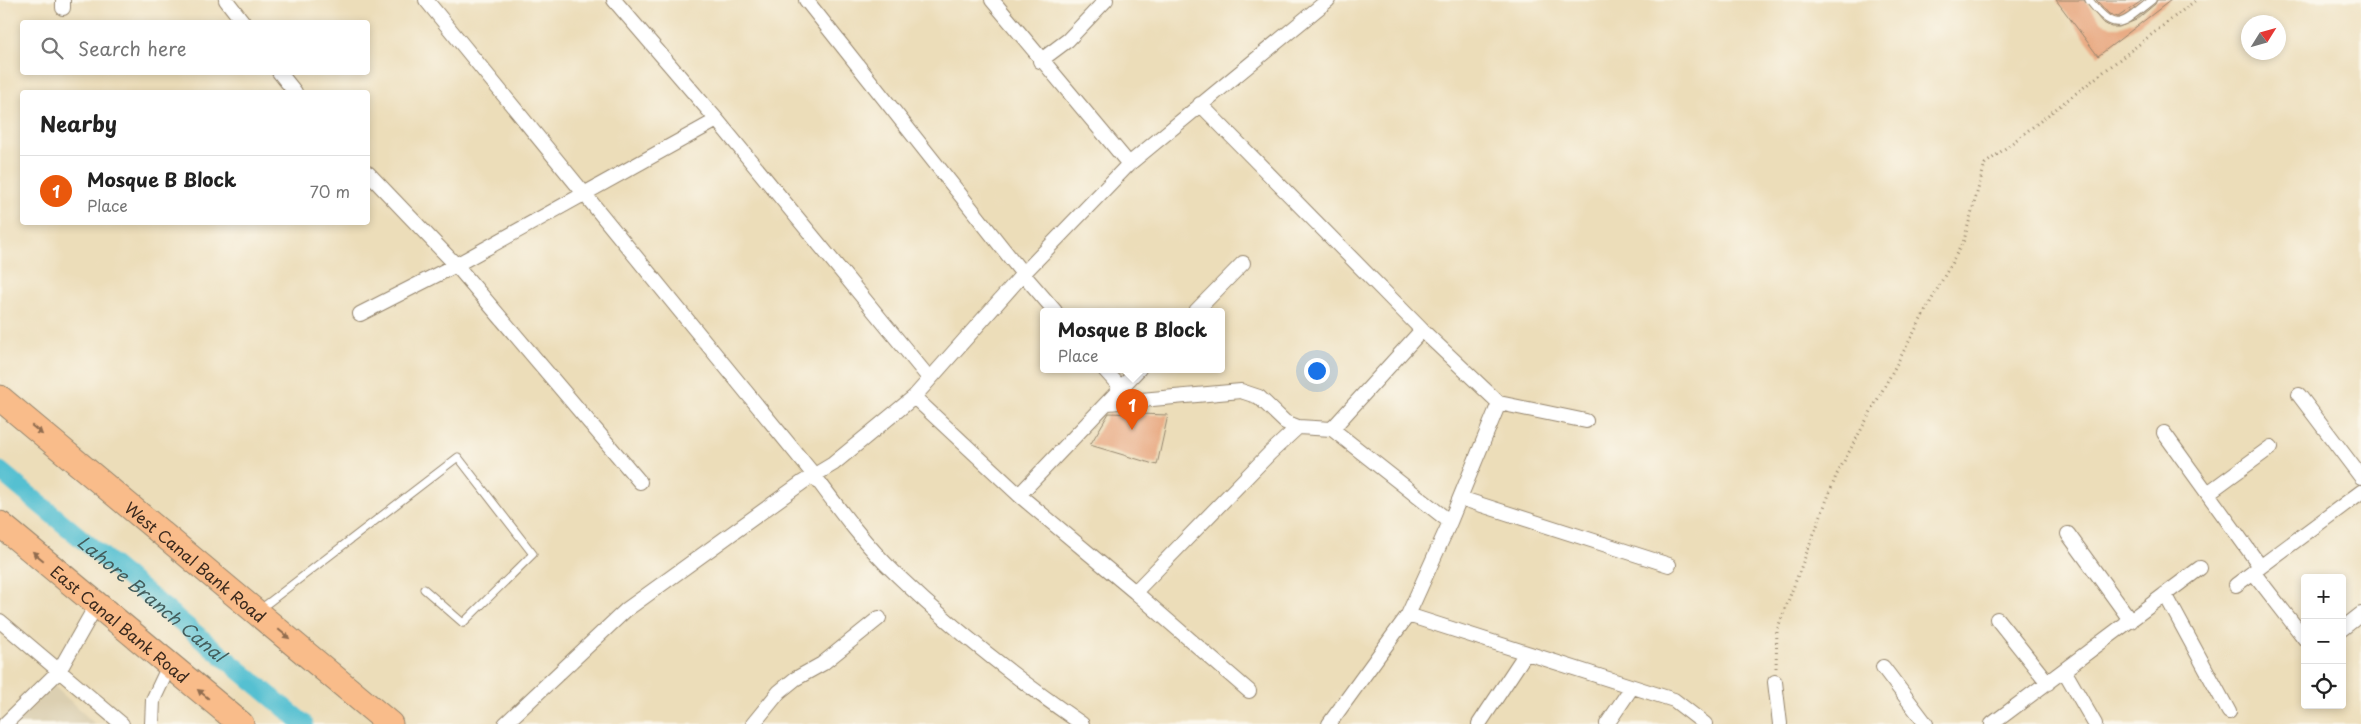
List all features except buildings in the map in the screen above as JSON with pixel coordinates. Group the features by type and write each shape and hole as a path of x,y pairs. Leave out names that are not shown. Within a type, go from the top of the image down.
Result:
{"highway":[{"name":"West Canal Bank Road","path":"0,398 390,724"},
{"name":"East Canal Bank Road","path":"0,524 241,724"}],"street":[{"path":"226,0 241,20"},
{"path":"426,0 814,475 842,513 895,573 948,620 1050,702 1082,724"},
{"path":"614,0 717,120 929,378"},
{"path":"806,0 1023,274 1052,308"},
{"path":"992,0 1040,61 1129,164"},
{"path":"1040,61 1068,40 1106,0"},
{"path":"505,724 626,610 814,475 833,464 914,397 1023,274 1129,164 1328,0"},
{"path":"281,75 293,90"},
{"path":"1200,104 1422,330 1499,403 1586,421"},
{"path":"360,314 456,265 717,120"},
{"path":"370,175 456,265 640,482"},
{"path":"1199,308 1243,264"},
{"path":"1332,429 1422,330"},
{"path":"1108,373 1121,388"},
{"path":"1019,494 1135,373"},
{"path":"1108,403 1246,392 1259,397 1285,422 1298,427 1332,429 1450,522"},
{"path":"2299,395 2361,477"},
{"path":"914,397 1019,494 1249,691"},
{"path":"1329,724 1408,615 1450,522 1499,403"},
{"path":"1135,592 1270,453 1298,427"},
{"path":"2164,432 2301,633"},
{"path":"2208,494 2271,447"},
{"path":"2236,585 2361,492"},
{"path":"1460,498 1669,565"},
{"path":"2068,534 2131,621"},
{"path":"1992,724 2065,672 2200,568"},
{"path":"2165,594 2229,712"},
{"path":"5,724 59,671 97,604"},
{"path":"2346,626 2361,614"},
{"path":"1408,615 1674,700 1705,724"},
{"path":"753,724 779,692 795,679 822,664 879,618"},
{"path":"1997,619 2048,683"},
{"path":"0,621 122,724"},
{"path":"1479,724 1526,652"},
{"path":"152,724 153,700 169,666"},
{"path":"1883,667 1926,724"},
{"path":"2065,672 2095,724"},
{"path":"1776,682 1780,724"},
{"path":"1607,724 1632,687"}],"lane":[{"path":"2089,0 2101,16 2115,23 2122,22 2152,0"},
{"path":"257,612 458,457 533,554 462,623 424,588"}],"path":[{"path":"1776,682 1776,630 1836,476 1964,240 1984,164 2196,0"}],"shaded area":[{"path":"54,686 95,724 15,724"}],"waterway":[{"name":"Lahore Branch Canal","path":"0,471 304,724"}],"place":[{"name":"Mosque B Block","path":"1132,430"}]}
